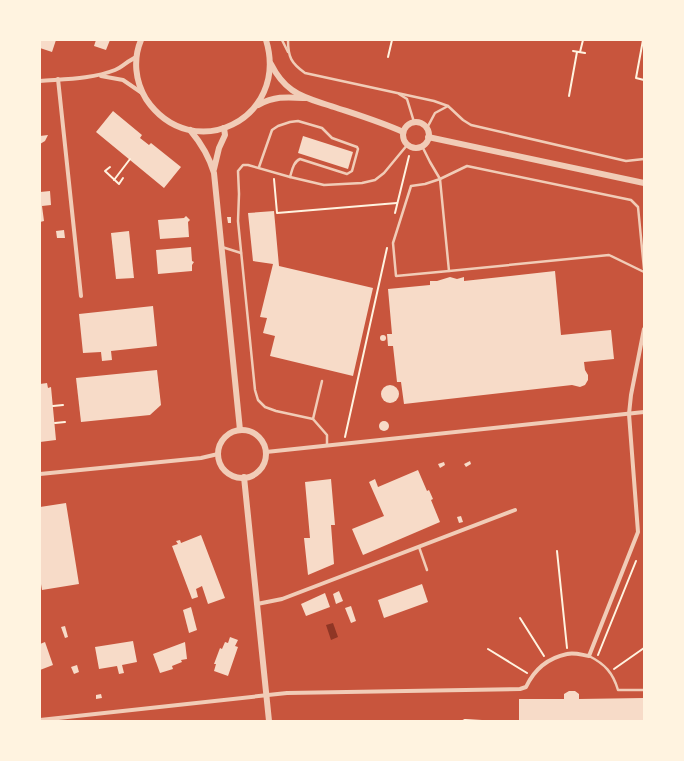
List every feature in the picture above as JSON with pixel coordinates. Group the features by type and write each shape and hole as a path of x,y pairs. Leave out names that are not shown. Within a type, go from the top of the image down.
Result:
{"street":[{"path":"141,40 136,57 136,69 142,93 154,110 170,123 190,130 212,131 224,128 241,120 256,107 269,99 279,97 308,99"},
{"path":"256,107 264,94 269,79 269,51 266,40"},
{"path":"40,81 98,75 115,70 136,57"},
{"path":"270,64 284,84 308,99 385,124 403,132"},
{"path":"98,75 124,80 142,93"},
{"path":"58,79 81,296"},
{"path":"414,122 421,123 427,128 428,138 422,146 415,147 408,144 404,139 403,132 407,125 414,122"},
{"path":"224,128 225,135 218,148 214,173 240,430"},
{"path":"190,130 204,149 210,160 214,173"},
{"path":"428,138 644,183"},
{"path":"40,720 286,693 520,689 526,686 531,676 547,661 568,654 589,656 638,532 629,414 631,395 644,329"},
{"path":"266,452 644,412"},
{"path":"240,430 247,430 260,438 264,444 266,452 266,459 258,472 251,476 244,477 236,477 229,474 223,468 218,454 222,441 233,432 240,430"},
{"path":"40,474 197,458 218,454"},
{"path":"244,477 269,721"},
{"path":"257,604 282,599 516,510"}],"lane":[{"path":"282,40 290,58 297,68 305,73 434,101 448,106 463,120 471,125 626,161 644,159"},
{"path":"288,40 289,55"},
{"path":"399,93 406,99 414,122"},
{"path":"427,128 435,113 448,106"},
{"path":"259,167 272,130 278,126 290,122 298,121 322,128 332,138 357,147 358,149 352,171 347,174 300,159 297,160 293,167 290,177"},
{"path":"327,445 327,435 313,419 276,411 265,407 258,400 251,364 238,221 238,171 240,167 248,164 324,186 362,183 375,180 384,173 408,144"},
{"path":"422,146 440,179 449,271"},
{"path":"644,269 638,207 631,200 467,166 440,179 425,184 411,186 393,243 396,276 609,255 644,272"},
{"path":"221,246 241,253"},
{"path":"313,419 322,381"},
{"path":"419,547 427,570"},
{"path":"589,656 596,659 610,672 618,690 644,690"}],"path":[{"path":"388,57 392,40"},
{"path":"569,96 583,40"},
{"path":"643,40 636,78 644,80"},
{"path":"573,51 585,54"},
{"path":"394,216 409,156"},
{"path":"114,180 130,159"},
{"path":"110,167 105,171 114,180 119,184 123,178"},
{"path":"273,172 277,213 397,203"},
{"path":"344,444 388,242"},
{"path":"53,406 63,405"},
{"path":"55,423 65,422"},
{"path":"557,551 568,654"},
{"path":"596,659 636,561"},
{"path":"520,618 547,661"},
{"path":"610,672 644,648"},
{"path":"488,649 531,676"},
{"path":"463,721 482,721"}],"shaded area":[{"path":"333,623 338,637 331,640 326,625"}],"building":[{"path":"40,40 56,40 52,52 40,48"},
{"path":"96,40 110,40 106,50 94,46"},
{"path":"113,111 142,135 140,138 149,145 151,143 181,167 164,188 96,132"},
{"path":"48,135 45,141 40,144 40,136"},
{"path":"303,136 353,152 348,169 298,153"},
{"path":"50,191 51,205 42,206 44,221 40,222 40,192"},
{"path":"274,211 279,266 373,288 353,376 270,356 275,336 263,333 267,318 260,317 273,264 253,261 248,213"},
{"path":"186,216 190,220 188,222 189,237 160,239 158,220 184,218"},
{"path":"227,217 231,217 231,223 228,223"},
{"path":"64,230 65,238 57,238 56,231"},
{"path":"129,231 134,278 116,279 111,233"},
{"path":"191,247 192,261 194,262 192,265 192,271 158,274 156,250"},
{"path":"555,271 561,335 611,330 614,359 584,362 585,370 588,375 588,380 585,385 580,387 572,385 404,404 401,382 397,382 393,346 388,346 387,334 392,334 388,289 430,285 430,281 437,281 450,277 457,279 464,277 464,281"},
{"path":"153,306 157,346 111,351 112,360 102,361 101,352 83,353 79,314"},
{"path":"383,335 386,338 383,341 380,338"},
{"path":"157,370 161,405 150,415 81,422 76,378"},
{"path":"47,383 48,388 51,387 56,440 40,442 40,384"},
{"path":"386,385 394,385 399,390 397,401 394,403 386,403 381,398 381,390"},
{"path":"384,421 389,426 384,431 379,426"},
{"path":"470,461 471,464 466,467 464,464"},
{"path":"444,462 445,465 440,468 438,464"},
{"path":"418,470 427,491 429,490 433,499 431,500 440,522 363,555 352,529 384,516 369,482 375,479 378,487"},
{"path":"331,479 335,525 331,525 334,564 308,575 304,538 310,538 305,482"},
{"path":"66,503 79,584 42,590 40,578 40,507"},
{"path":"461,516 463,522 459,523 457,517"},
{"path":"201,535 225,598 208,604 202,586 196,589 198,597 192,599 172,546 178,544 176,541 180,540 181,543"},
{"path":"422,584 428,602 384,618 378,600"},
{"path":"339,591 343,601 336,604 333,594"},
{"path":"325,593 330,607 306,616 301,604"},
{"path":"351,606 356,621 351,623 345,608"},
{"path":"191,607 197,630 189,633 183,610"},
{"path":"65,626 68,637 65,638 61,627"},
{"path":"230,637 238,640 235,646 238,647 228,676 214,671 216,664 214,664 220,648 222,649 225,642 228,643"},
{"path":"133,641 137,662 122,665 124,673 119,674 117,666 99,669 95,647"},
{"path":"45,642 53,665 40,670 40,644"},
{"path":"185,642 187,659 181,660 182,662 172,666 173,669 160,673 153,654"},
{"path":"77,665 79,672 74,674 71,667"},
{"path":"569,691 575,691 579,694 579,699 644,698 644,721 519,721 519,699 564,699 564,694"},
{"path":"101,694 102,698 96,699 96,695"}]}
